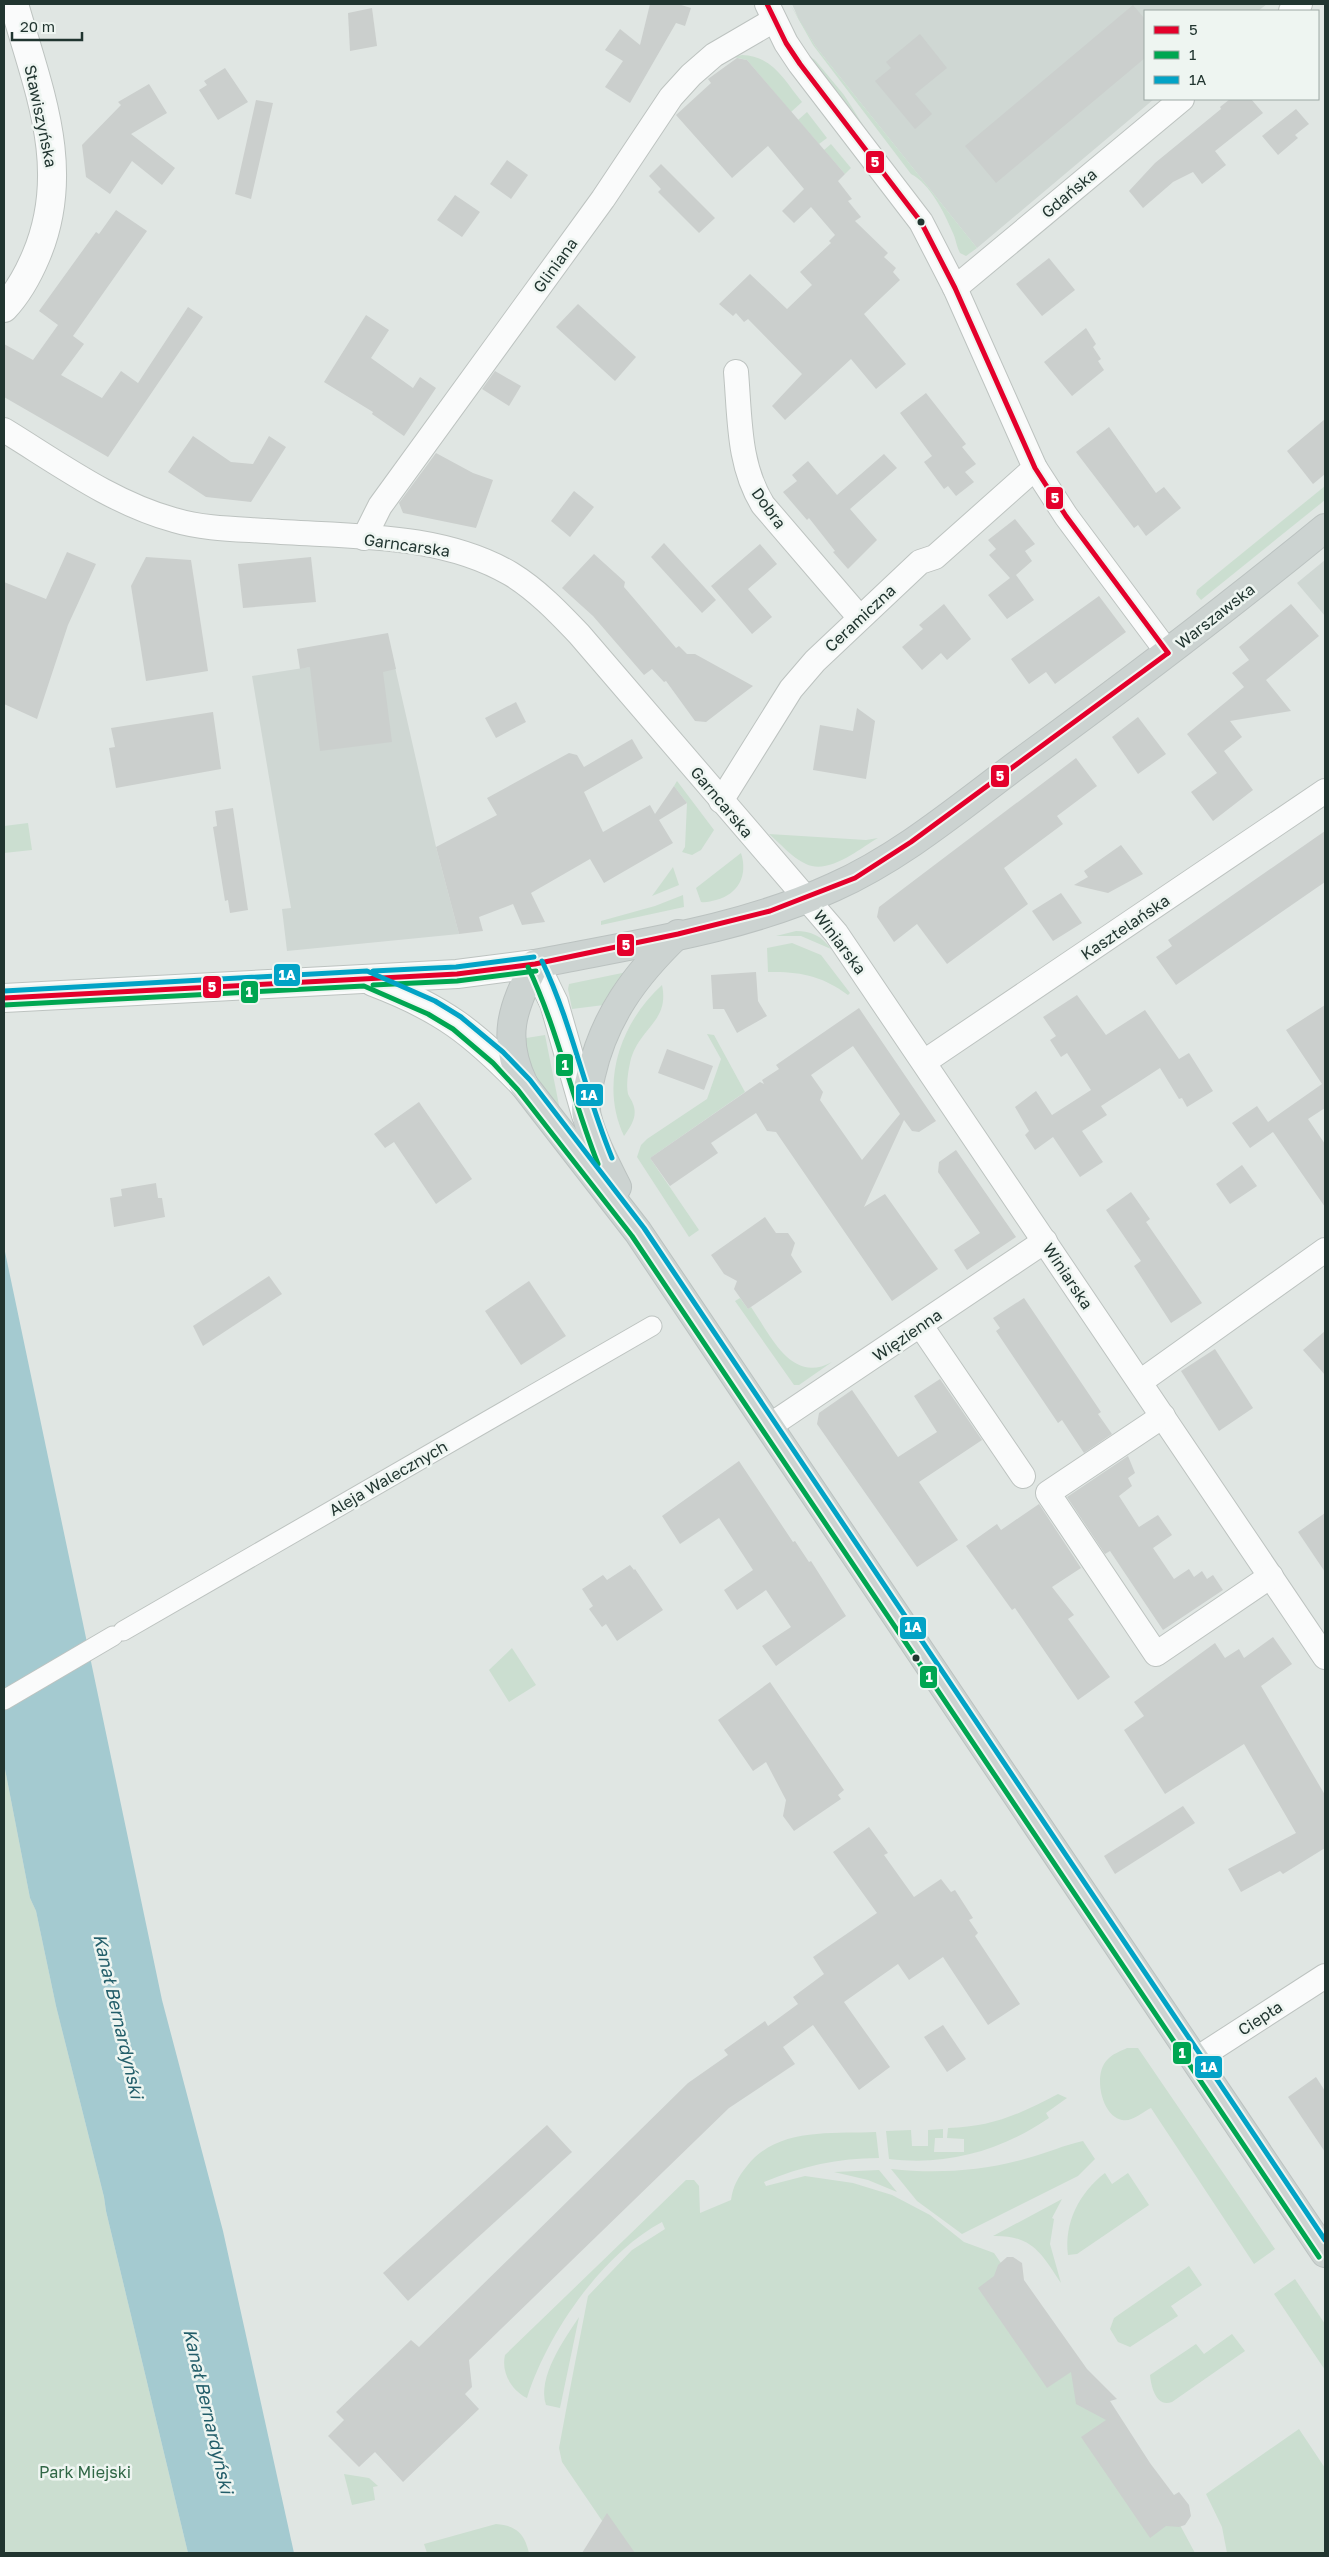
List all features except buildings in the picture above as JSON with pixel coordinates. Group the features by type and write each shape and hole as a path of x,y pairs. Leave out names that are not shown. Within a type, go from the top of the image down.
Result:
{"main road":[{"name":"Warszawska","path":"535,964 678,934 761,914 855,878 905,847 1168,653 1325,528"},
{"path":"638,1232 586,1115 589,1085 595,1058 609,1019 638,975 678,934"},
{"path":"535,964 523,987 511,1025 512,1055 524,1085 638,1232 1325,2252"}],"street":[{"name":"Stawiszyńska","path":"4,308 23,283 43,241 53,192 54,168 48,134 14,4"},
{"path":"771,12 800,64 921,222 955,288 1035,468 1066,516 1168,653"},
{"name":"Gliniana","path":"364,538 380,506 597,207 671,97 691,75 714,55 771,12"},
{"name":"Gdańska","path":"955,288 1181,100"},
{"name":"Dobra","path":"736,372 744,460 752,488 763,505 860,618"},
{"name":"Garncarska","path":"4,430 104,491 138,508 174,520 212,527 432,545 472,556 511,574 547,601 579,634 806,898"},
{"name":"Ceramiczna","path":"721,801 792,689 815,661 920,562 935,557 1035,468"},
{"name":"Kasztelańska","path":"924,1062 1325,791"},
{"name":"Winiarska","path":"806,898 836,933 1325,1657"},
{"path":"535,964 554,1003 586,1115"},
{"name":"Warszawska","path":"4,998 457,974 535,964"},
{"path":"365,978 423,1003 457,1023 498,1058 524,1085"},
{"name":"Więzienna","path":"768,1427 921,1326 1044,1241"},
{"path":"1140,1382 1325,1250"},
{"name":"Aleja Walecznych","path":"4,1700 652,1326"},
{"path":"921,1326 1023,1476"},
{"path":"1163,1416 1048,1493 1156,1654 1271,1576"},
{"name":"Ciepła","path":"1195,2060 1325,1976"}],"shaded area":[{"path":"792,4 1267,4 1259,10 1144,10 1144,100 1153,100 977,248 816,47 799,20"},
{"path":"1325,560 1325,616 1297,583"},
{"path":"392,654 436,847 459,934 287,951 282,909 291,908 252,676"}],"green space":[{"path":"790,4 816,47 977,248 966,256 960,253 945,215 936,199 924,184 911,174 813,45"},
{"path":"742,55 753,56 770,65 802,102 791,112 747,60 734,57"},
{"path":"809,56 815,60 844,95 863,125"},
{"path":"807,112 827,138 819,144 798,120"},
{"path":"831,144 851,168 845,174 824,150"},
{"path":"1325,486 1325,500 1201,600 1196,594 1197,590"},
{"path":"677,781 714,830 701,850 692,855 682,852 685,847 687,803 674,786"},
{"path":"28,823 32,850 4,853 4,826"},
{"path":"769,834 866,840 878,838 834,864 815,866 806,864 796,858"},
{"path":"741,853 743,861 742,876 736,888 724,897 701,902 696,888"},
{"path":"673,867 679,885 652,896"},
{"path":"683,895 684,907 601,925 601,921 655,906"},
{"path":"796,931 816,935 831,949 801,936 776,936"},
{"path":"792,943 821,955 850,993 848,995 829,983 810,976 790,972 768,972 767,948"},
{"path":"627,972 604,1005 572,1009 568,989 569,984"},
{"path":"662,985 662,1008 658,1017 634,1051 630,1063 627,1090 635,1113 631,1125 624,1136 617,1116 614,1095 614,1075 618,1054 625,1035 635,1017"},
{"path":"707,1034 714,1035 745,1092 650,1158 699,1230 689,1237 637,1157 641,1145 647,1139 707,1099 721,1059"},
{"path":"545,1035 561,1113 535,1080 520,1039"},
{"path":"740,1298 748,1309 751,1307 774,1342 793,1362 805,1367 818,1367 832,1362 799,1385 794,1385 735,1301"},
{"path":"512,1648 536,1685 509,1702 489,1670"},
{"name":"Park Miejski","path":"4,1764 30,1898 36,1911 56,2006 104,2197 188,2553 4,2553"},
{"path":"1127,2048 1138,2048 1275,2249 1254,2264 1151,2108 1134,2118 1122,2120 1115,2117 1104,2103 1100,2084 1103,2066 1111,2056"},
{"path":"1058,2094 1067,2098 1046,2113 1049,2118 1031,2130 993,2147 973,2154 952,2158 911,2161 889,2159 886,2131 911,2130 912,2146 928,2146 928,2130 943,2129 943,2138 935,2138 934,2152 964,2152 964,2139 947,2138 948,2128 978,2125 1005,2118 1031,2108"},
{"path":"876,2132 879,2158 864,2158 820,2164 764,2182 766,2186 805,2176 853,2183 892,2195 930,2215 964,2242 994,2253 1173,2512 1195,2553 599,2553 592,2543 609,2531 562,2462 559,2448 570,2389 588,2296 632,2250 665,2229 662,2222 640,2236 618,2254 580,2298 548,2348 527,2398 521,2395 508,2380 504,2368 505,2355 686,2180 694,2180 699,2186 700,2213 731,2200 735,2186 747,2166 759,2153 774,2145 806,2135"},
{"path":"1083,2141 1095,2159 1078,2176 962,2234 917,2201 891,2169 943,2171 977,2169 1035,2156"},
{"path":"879,2170 897,2192 868,2180 834,2172"},
{"path":"1105,2173 1112,2184 1128,2173 1149,2205 1077,2254 1068,2255 1068,2232 1075,2210 1088,2190"},
{"path":"1062,2199 1052,2218 1054,2219 1050,2244 1061,2283 1034,2248 1017,2239 993,2236"},
{"path":"1189,2266 1202,2285 1171,2306 1178,2316 1130,2347 1118,2342 1110,2329 1114,2318"},
{"path":"1295,2279 1325,2324 1325,2370 1274,2294"},
{"path":"579,2317 560,2408 546,2405 544,2394 549,2371 560,2348"},
{"path":"1232,2334 1245,2351 1172,2402 1162,2402 1158,2399 1153,2390 1150,2375 1196,2344 1204,2354"},
{"path":"1299,2429 1325,2468 1325,2553 1227,2553 1222,2527 1206,2494"},
{"path":"344,2474 369,2478 378,2486 373,2487 375,2500 352,2505"},
{"path":"496,2524 509,2527 518,2532 525,2540 529,2553 427,2553 424,2544"}],"water":[{"name":"Kanał Bernardyński","path":"4,1247 162,2000 223,2231 294,2553 188,2553 104,2197 56,2006 36,1911 30,1898 4,1764"}],"transit line":[{"name":"5","path":"767,4 786,43 800,64 921,222 955,288 1035,468 1066,516 1168,653"},
{"name":"5","path":"4,998 457,974 535,964 678,934 770,911 855,878 911,842 1168,653"},
{"name":"1A","path":"373,971 456,967 534,957"},
{"name":"1A","path":"542,961 562,1009 602,1133 612,1158"},
{"name":"1","path":"528,967 548,1015 598,1164"},
{"name":"1A","path":"4,991 367,971 435,1001 461,1017 503,1052 530,1080 644,1228 1325,2240"},
{"name":"1","path":"373,985 457,981 536,971"},
{"name":"1","path":"4,1005 364,986 428,1014 453,1029 493,1063 518,1090 632,1236 1319,2257"}]}
